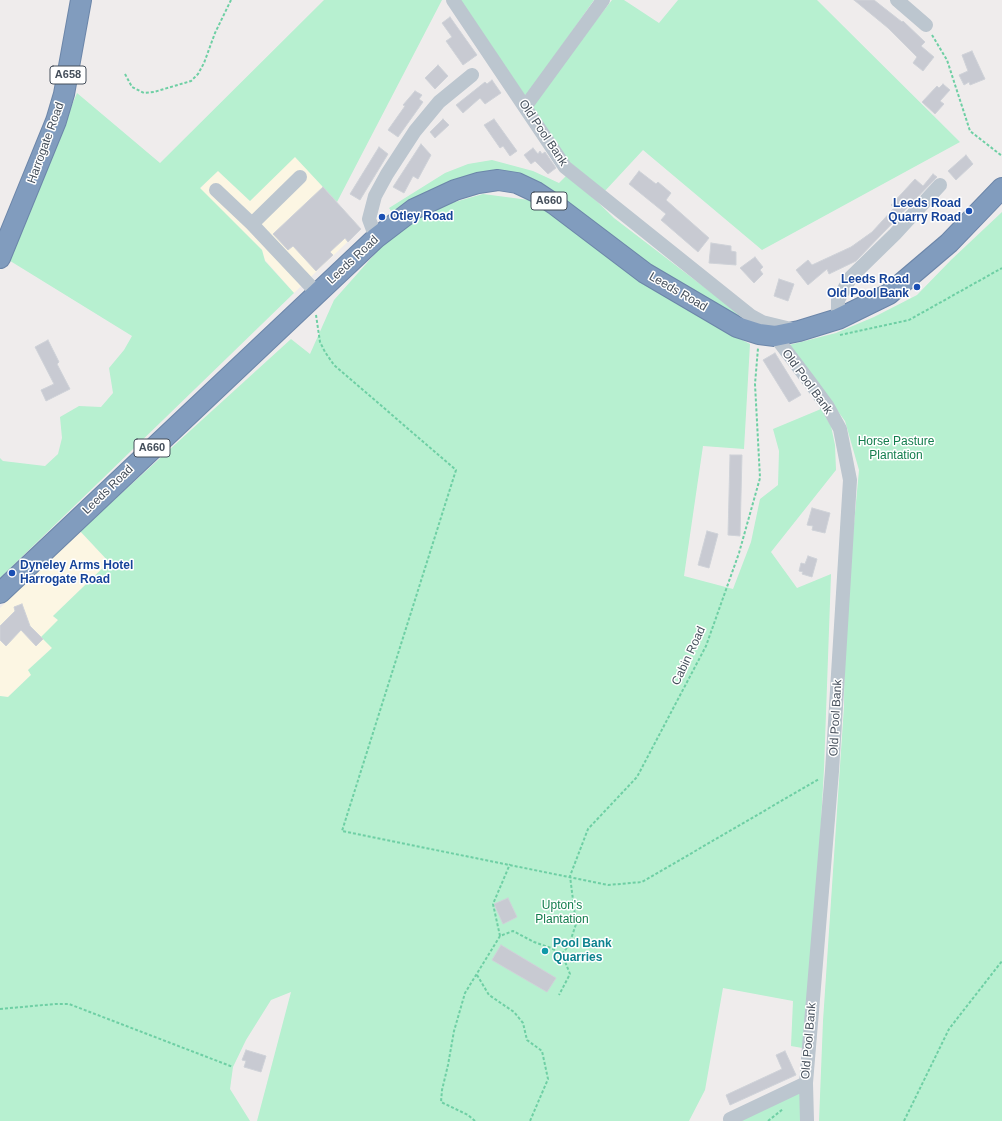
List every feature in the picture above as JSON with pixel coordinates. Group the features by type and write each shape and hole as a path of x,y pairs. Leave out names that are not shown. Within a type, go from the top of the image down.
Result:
{"highway":[{"name":"Harrogate Road","path":"0,258 56,121 64,94 81,0"},
{"name":"Leeds Road","path":"0,593 376,238 414,209 455,190 478,183 498,180 517,183 536,192 554,204 645,273 737,327 767,335 839,327 889,294 917,271 948,243 1002,188"}],"street":[{"name":"Old Pool Bank","path":"453,0 565,167 751,316 762,322 799,332"},
{"path":"525,107 603,0"},
{"path":"897,0 926,25"},
{"path":"376,238 369,219 375,196 387,174 415,131 439,102 472,75"},
{"path":"252,224 300,177"},
{"path":"839,327 838,300 851,277 895,234 940,185"},
{"path":"216,190 252,224 311,299"},
{"name":"Old Pool Bank","path":"767,335 810,381 828,407 840,430 850,480 832,771 806,1084 806,1121"},
{"path":"730,1119 806,1084"}],"path":[{"path":"125,74 132,87 144,92 154,92 191,81 198,74 204,63 215,33 231,0"},
{"path":"926,25 947,60 970,131 1002,156"},
{"path":"839,327 909,320 1002,268"},
{"path":"311,299 316,316 320,342 334,365 456,470 342,831 570,876 608,885 642,882 832,771"},
{"name":"Cabin Road","path":"562,954 569,945 576,924 570,876 588,829 637,776 706,646 739,552 760,478 755,384 767,335"},
{"path":"500,936 492,904 510,864"},
{"path":"474,1121 468,1115 441,1102 454,1031 465,993 500,936 513,931 562,954 570,974 559,995"},
{"path":"904,1121 949,1029 1002,961"},
{"path":"476,975 489,995 514,1012 523,1022 527,1040 542,1051 548,1078 530,1121"},
{"path":"0,1009 69,1004 233,1066"},
{"path":"768,1121 787,1106"}],"shaded area":[{"path":"295,156 361,229 294,293 265,260 262,250 200,189 217,170 250,201"},
{"path":"80,531 109,562 53,616 58,620 52,648 28,670 32,674 8,697 0,696 0,608"}],"green space":[{"path":"324,0 442,0 337,202 295,157 250,201 218,171 200,188 262,250 265,261 294,293 0,578 0,458 3,461 45,466 58,454 62,438 60,417 79,406 101,407 113,393 109,368 124,350 132,336 7,259 77,93 160,163"},
{"path":"460,0 594,0 528,94 525,96"},
{"path":"612,0 624,0 659,23 678,0 817,0 960,142 762,250 643,150 604,192 560,154 531,104"},
{"path":"492,160 533,171 559,183 567,175 578,183 614,218 747,320 744,324 644,264 522,179 395,216 389,208 445,173 468,164"},
{"name":"Upton's Plantation","path":"483,194 529,200 568,225 708,322 750,344 744,449 703,446 684,576 733,589 751,542 760,499 778,485 779,451 773,429 821,409 831,426 835,445 836,470 771,552 797,588 831,574 824,769 808,1049 791,1046 793,1001 723,988 705,1090 689,1121 257,1121 291,992 271,1000 246,1040 233,1067 230,1089 250,1121 0,1121 0,696 8,697 31,675 28,670 52,648 41,637 58,620 53,616 109,562 80,531 291,339 310,354 334,300 390,237 430,209"},
{"name":"Horse Pasture Plantation","path":"1002,212 1002,1121 819,1121 823,1021 844,706 845,622 859,470 845,421 789,345 836,333 874,317 917,295 951,260"},
{"path":"797,1093 804,1094 803,1121 735,1121"}],"building":[{"path":"854,0 874,0 902,22 903,21 925,42 921,46 934,57 923,71 913,63 917,57 888,28"},
{"path":"450,17 477,55 463,65 446,41 452,37 442,23"},
{"path":"972,51 985,79 970,85 969,82 964,85 959,75 968,71 962,55"},
{"path":"438,65 448,76 435,89 425,78"},
{"path":"492,80 501,93 485,104 480,98 463,113 456,105 485,82 487,84"},
{"path":"943,84 950,90 940,101 944,104 935,114 922,102 937,86 939,88"},
{"path":"415,91 422,95 419,99 423,102 398,137 388,130 405,106 403,105"},
{"path":"443,119 449,125 435,138 430,132"},
{"path":"494,119 517,151 510,156 503,146 500,148 484,125"},
{"path":"421,144 431,155 418,179 413,176 404,193 393,187"},
{"path":"379,147 388,154 360,200 350,194"},
{"path":"533,148 538,154 540,151 542,154 545,152 556,168 548,174 535,161 531,164 524,155"},
{"path":"966,155 973,164 956,180 948,171"},
{"path":"639,171 656,184 658,182 671,193 666,200 709,238 698,252 661,220 666,214 629,184"},
{"path":"933,174 937,177 856,261 829,274 827,269 808,285 796,270 808,260 812,265 851,247 872,232 894,208 891,205 915,179 923,186"},
{"path":"323,187 361,229 348,242 345,238 330,252 333,255 316,271 293,246 288,250 273,234"},
{"path":"711,243 731,246 731,251 736,252 736,265 709,263"},
{"path":"755,257 763,267 760,270 763,274 754,283 740,268"},
{"path":"779,279 794,284 788,301 774,296"},
{"path":"48,340 59,362 57,364 70,389 46,401 41,390 54,384 35,347"},
{"path":"775,353 801,395 789,402 763,360"},
{"path":"730,455 742,455 740,536 728,535"},
{"path":"812,508 830,513 825,533 812,530 813,526 807,525"},
{"path":"707,531 718,534 709,568 698,565"},
{"path":"808,556 817,559 812,577 802,574 803,572 799,571 801,563 805,564"},
{"path":"22,604 30,626 43,639 36,646 21,630 6,646 0,640 0,626 15,611 14,607"},
{"path":"508,898 517,917 503,924 494,904"},
{"path":"501,945 556,978 547,992 492,960"},
{"path":"246,1050 266,1056 261,1072 244,1067 246,1061 242,1060"},
{"path":"785,1051 796,1075 730,1105 726,1095 782,1069 776,1055"}],"place":[{"name":"Leeds Road Quarry Road","path":"969,211"},
{"name":"Otley Road","path":"382,217"},
{"name":"Leeds Road Old Pool Bank","path":"917,287"},
{"name":"Dyneley Arms Hotel Harrogate Road","path":"12,573"},
{"name":"Pool Bank Quarries","path":"545,951"}]}
